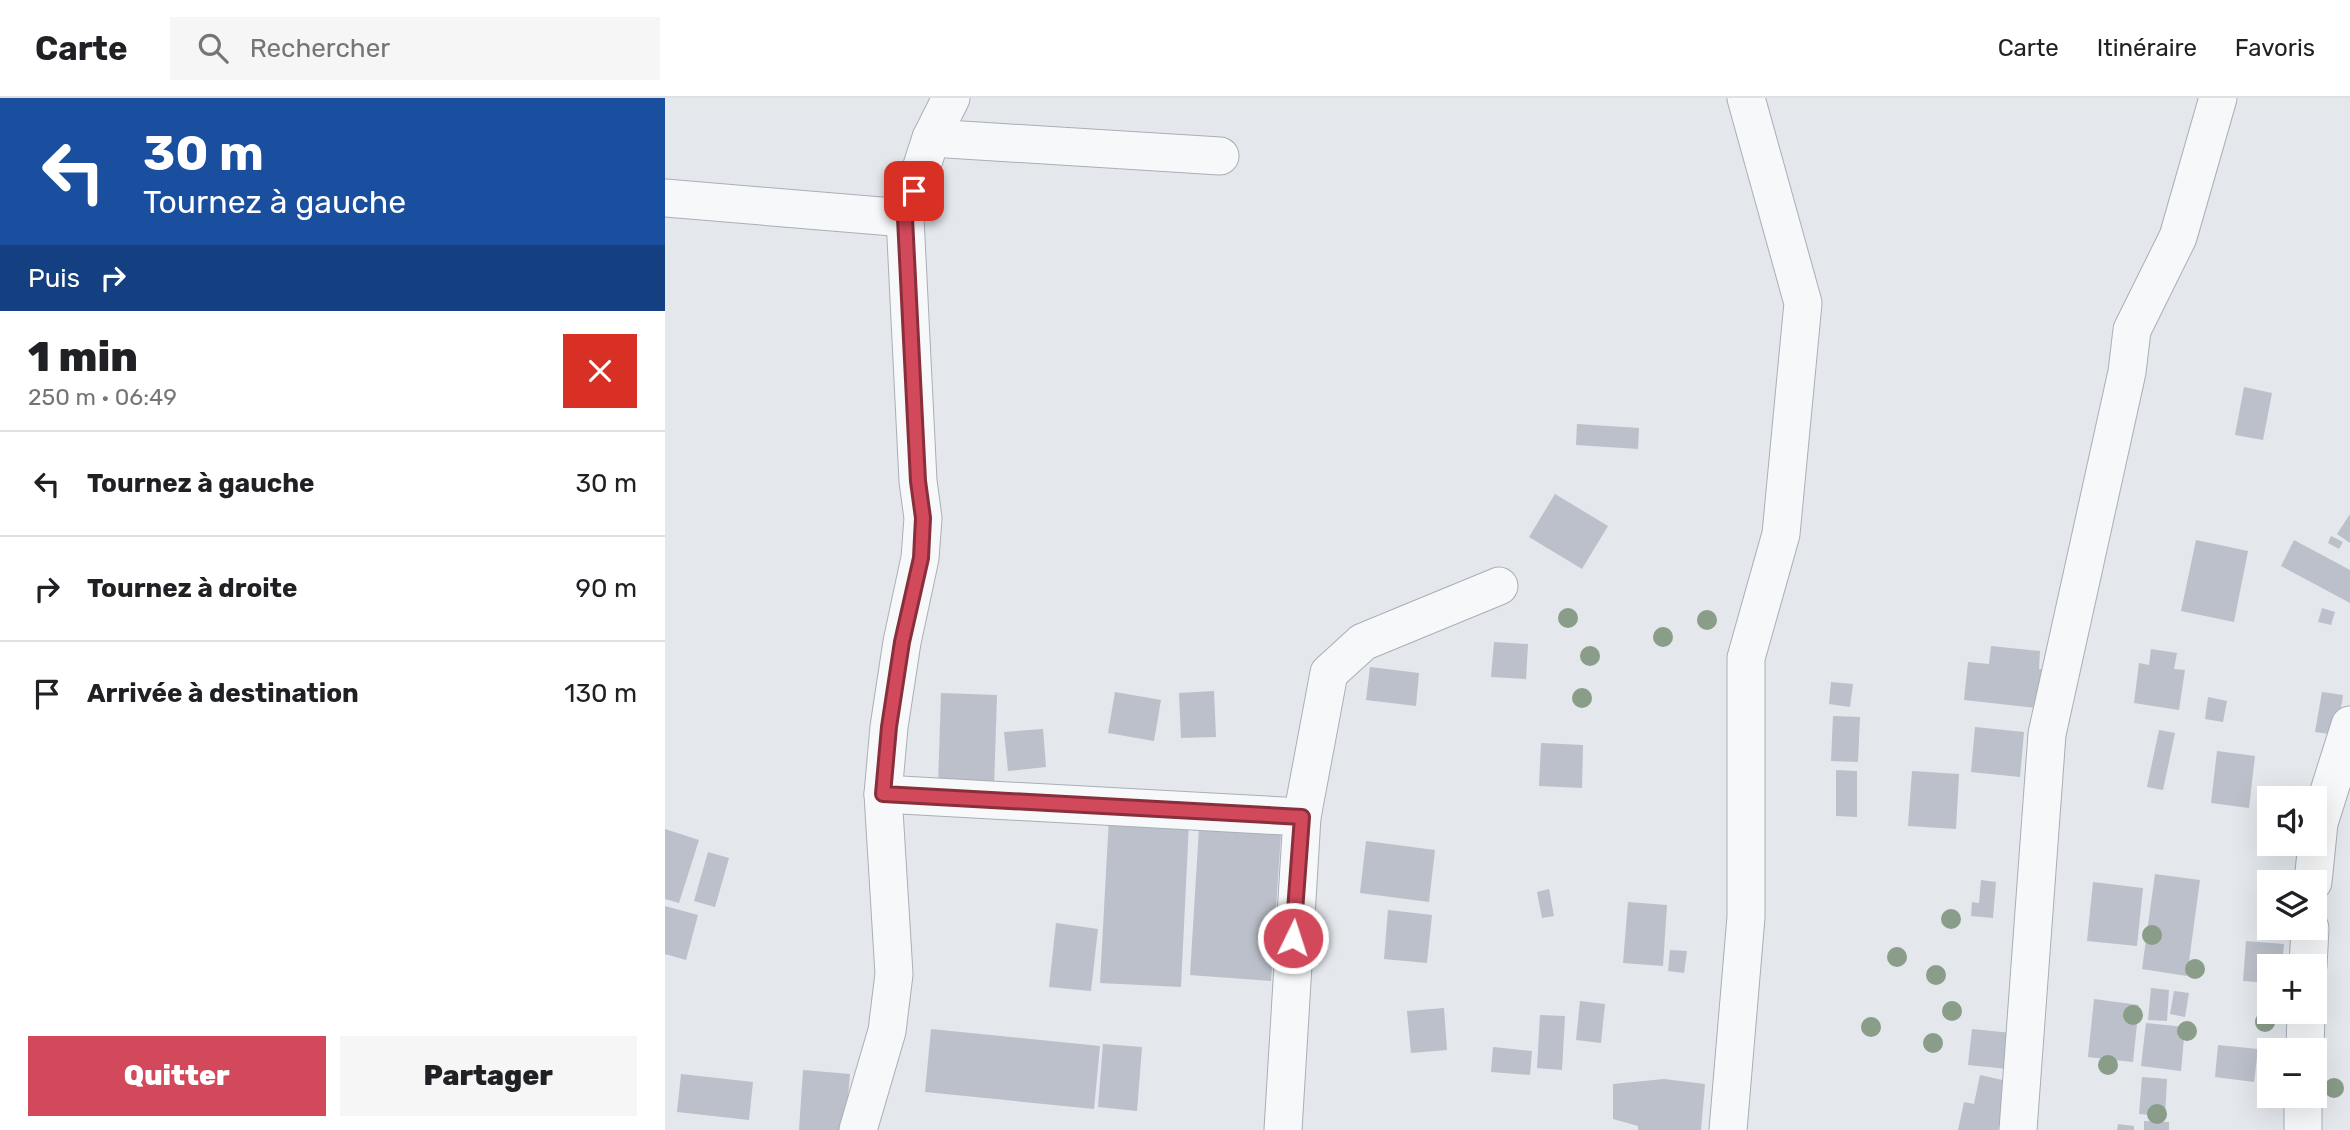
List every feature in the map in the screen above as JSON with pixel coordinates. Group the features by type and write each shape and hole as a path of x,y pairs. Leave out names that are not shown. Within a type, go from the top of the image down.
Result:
{"street":[{"path":"858,1130 887,1031 894,974 883,794 889,727 902,642 921,558 923,518 918,481 905,218 931,138 951,98"},
{"path":"1728,1130 1746,918 1746,658 1781,534 1803,303 1746,98"},
{"path":"2018,1130 2047,734 2118,411 2133,330 2178,237 2218,98"},
{"path":"931,138 1220,156"},
{"path":"665,198 905,218"},
{"path":"1283,1130 1302,817 1329,673 1363,642 1499,586"},
{"path":"2314,870 2319,823 2350,725"},
{"path":"883,794 1302,817"},
{"path":"2302,1130 2303,1108"}],"building":[{"path":"2244,387 2272,393 2263,440 2235,435"},
{"path":"1577,424 1639,428 1638,449 1576,445"},
{"path":"1555,494 1608,526 1582,569 1529,537"},
{"path":"2350,514 2350,543 2337,534"},
{"path":"2331,536 2343,542 2339,549 2328,543"},
{"path":"2196,540 2248,551 2234,622 2181,611"},
{"path":"2294,540 2350,570 2350,603 2281,566"},
{"path":"2322,608 2335,612 2331,625 2318,622"},
{"path":"1494,642 1528,644 1526,679 1491,677"},
{"path":"1991,646 2040,651 2039,669 2049,670 2045,709 1964,700 1968,662 1989,664"},
{"path":"2151,649 2177,653 2174,669 2185,670 2179,710 2134,703 2139,663 2149,665"},
{"path":"1370,667 1419,673 1416,706 1366,700"},
{"path":"1831,682 1853,684 1850,707 1829,704"},
{"path":"1214,691 1216,737 1181,738 1179,693"},
{"path":"1115,692 1161,700 1154,741 1108,733"},
{"path":"2322,692 2343,695 2337,735 2315,732"},
{"path":"941,693 997,695 994,788 938,786"},
{"path":"2208,697 2227,701 2223,722 2205,719"},
{"path":"1833,716 1860,717 1858,762 1831,761"},
{"path":"1975,727 2024,732 2020,777 1971,772"},
{"path":"1043,729 1046,767 1008,771 1004,732"},
{"path":"2159,730 2175,733 2163,790 2147,787"},
{"path":"1541,743 1583,745 1582,788 1539,786"},
{"path":"2217,751 2255,756 2249,808 2211,803"},
{"path":"1836,770 1857,771 1857,817 1836,816"},
{"path":"1912,771 1959,774 1956,829 1908,826"},
{"path":"1109,817 1189,822 1181,987 1100,983"},
{"path":"1199,828 1281,834 1271,981 1190,975"},
{"path":"665,829 699,840 679,903 665,899"},
{"path":"1366,841 1435,850 1429,902 1360,893"},
{"path":"708,852 729,858 715,907 694,901"},
{"path":"2155,874 2200,880 2187,976 2142,969"},
{"path":"1981,880 1996,882 1993,918 1971,916 1972,902 1979,903"},
{"path":"2093,882 2143,888 2137,946 2087,941"},
{"path":"1549,889 1554,916 1542,918 1537,892"},
{"path":"1628,902 1667,905 1663,966 1623,963"},
{"path":"665,906 698,915 686,960 665,954"},
{"path":"1388,910 1432,915 1427,963 1384,959"},
{"path":"1056,923 1098,929 1091,991 1049,987"},
{"path":"2246,941 2284,944 2283,954 2257,954 2257,982 2243,981"},
{"path":"1670,950 1687,951 1684,973 1668,971"},
{"path":"2151,988 2169,990 2167,1021 2148,1020"},
{"path":"2174,991 2189,993 2185,1017 2170,1014"},
{"path":"2094,999 2139,1005 2133,1062 2088,1057"},
{"path":"1580,1001 1605,1004 1601,1043 1576,1040"},
{"path":"1444,1008 1447,1050 1411,1053 1407,1011"},
{"path":"1540,1015 1565,1016 1562,1070 1537,1068"},
{"path":"2146,1023 2185,1027 2181,1071 2141,1066"},
{"path":"931,1029 1100,1046 1094,1109 925,1092"},
{"path":"1972,1029 2012,1033 2008,1069 1968,1065"},
{"path":"1103,1044 1142,1047 1137,1111 1098,1107"},
{"path":"2218,1045 2257,1049 2254,1082 2215,1077"},
{"path":"1493,1047 1532,1051 1530,1075 1491,1072"},
{"path":"803,1070 850,1074 845,1130 799,1130"},
{"path":"681,1074 753,1082 749,1120 677,1112"},
{"path":"1980,1075 2007,1081 1998,1130 1958,1130 1964,1102 1974,1104"},
{"path":"2142,1077 2167,1079 2165,1116 2139,1114"},
{"path":"1664,1079 1705,1084 1701,1130 1638,1130 1638,1126 1613,1119 1613,1084"},
{"path":"2144,1121 2169,1122 2169,1130 2144,1130"},
{"path":"2118,1124 2134,1126 2134,1130 2117,1130"}],"route":[{"path":"914,191 905,218 918,481 923,518 921,558 902,642 889,727 883,794 1302,817 1293,938"}]}
